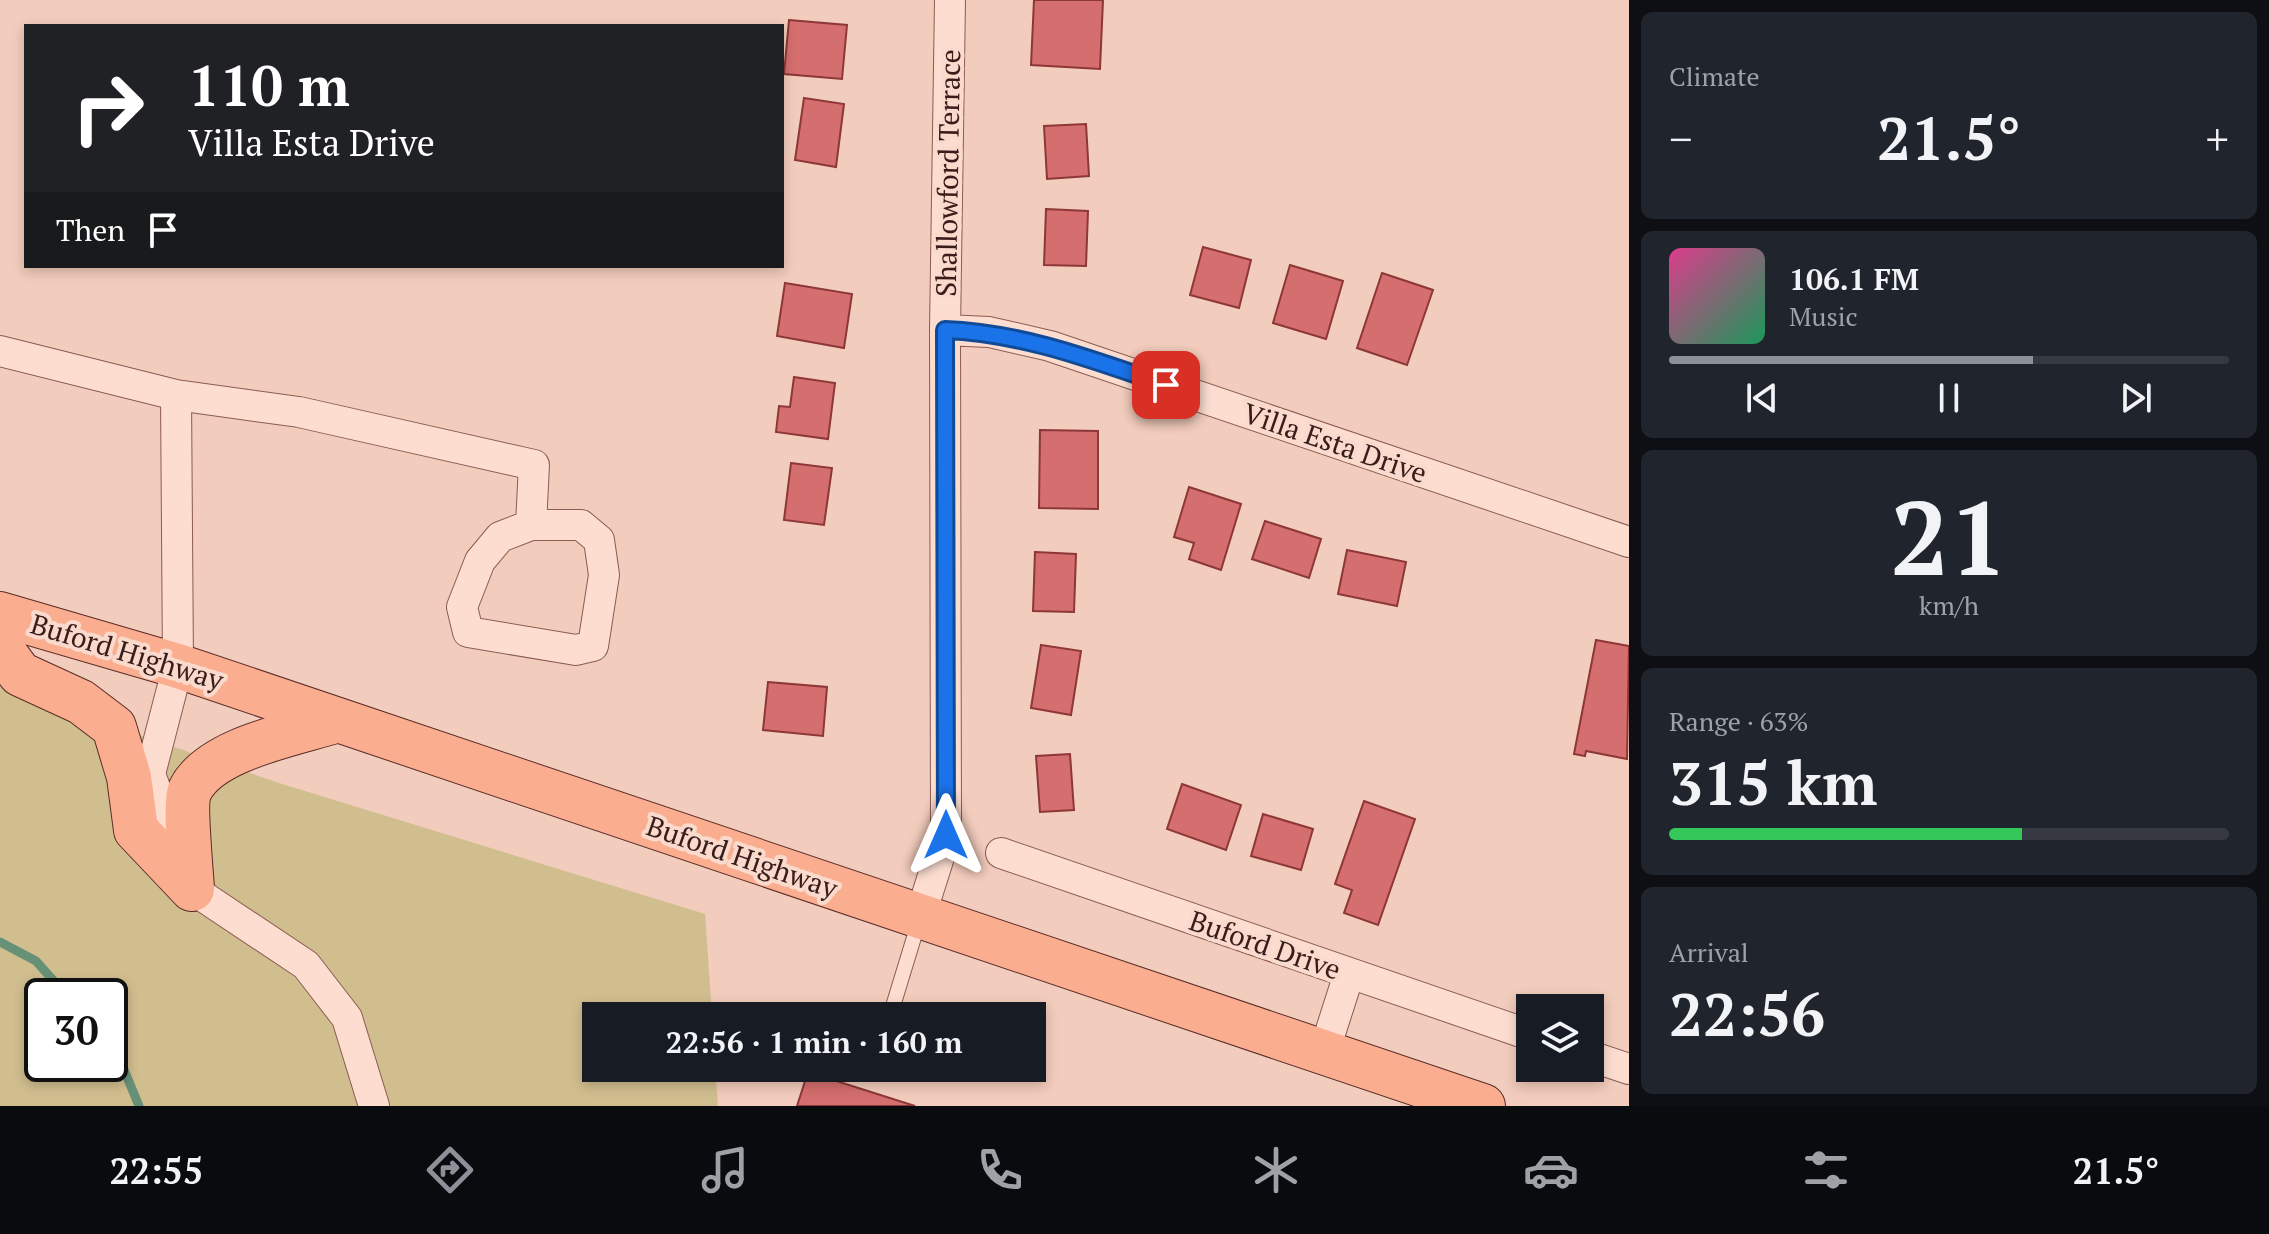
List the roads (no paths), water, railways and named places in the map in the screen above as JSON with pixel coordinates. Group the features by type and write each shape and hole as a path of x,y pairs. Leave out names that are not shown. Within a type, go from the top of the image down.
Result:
{"main road":[{"name":"Buford Highway","path":"0,614 178,666 1483,1106"},
{"path":"0,647 20,674 81,702 114,727 129,777 136,830 192,889"},
{"path":"192,889 189,792 208,767 234,753 338,720"}],"street":[{"name":"Shallowford Terrace","path":"920,917 946,835 945,330 950,0"},
{"name":"Villa Esta Drive","path":"945,330 989,332 1050,346 1629,542"},
{"path":"0,351 176,395 299,412 534,465 531,525"},
{"path":"176,395 178,666 150,774 192,889 306,965 347,1018 374,1106"},
{"path":"531,525 581,525 599,540 604,575 593,646 576,650 468,632 462,607 480,561 500,537 531,525"},
{"name":"Buford Drive","path":"1001,853 1516,1030"},
{"path":"1324,1052 1349,974"},
{"path":"1604,1061 1629,1069"}],"lane":[{"path":"894,1002 920,917"}],"waterway":[{"path":"0,942 36,961 51,978"},
{"path":"128,1079 139,1106"}]}
